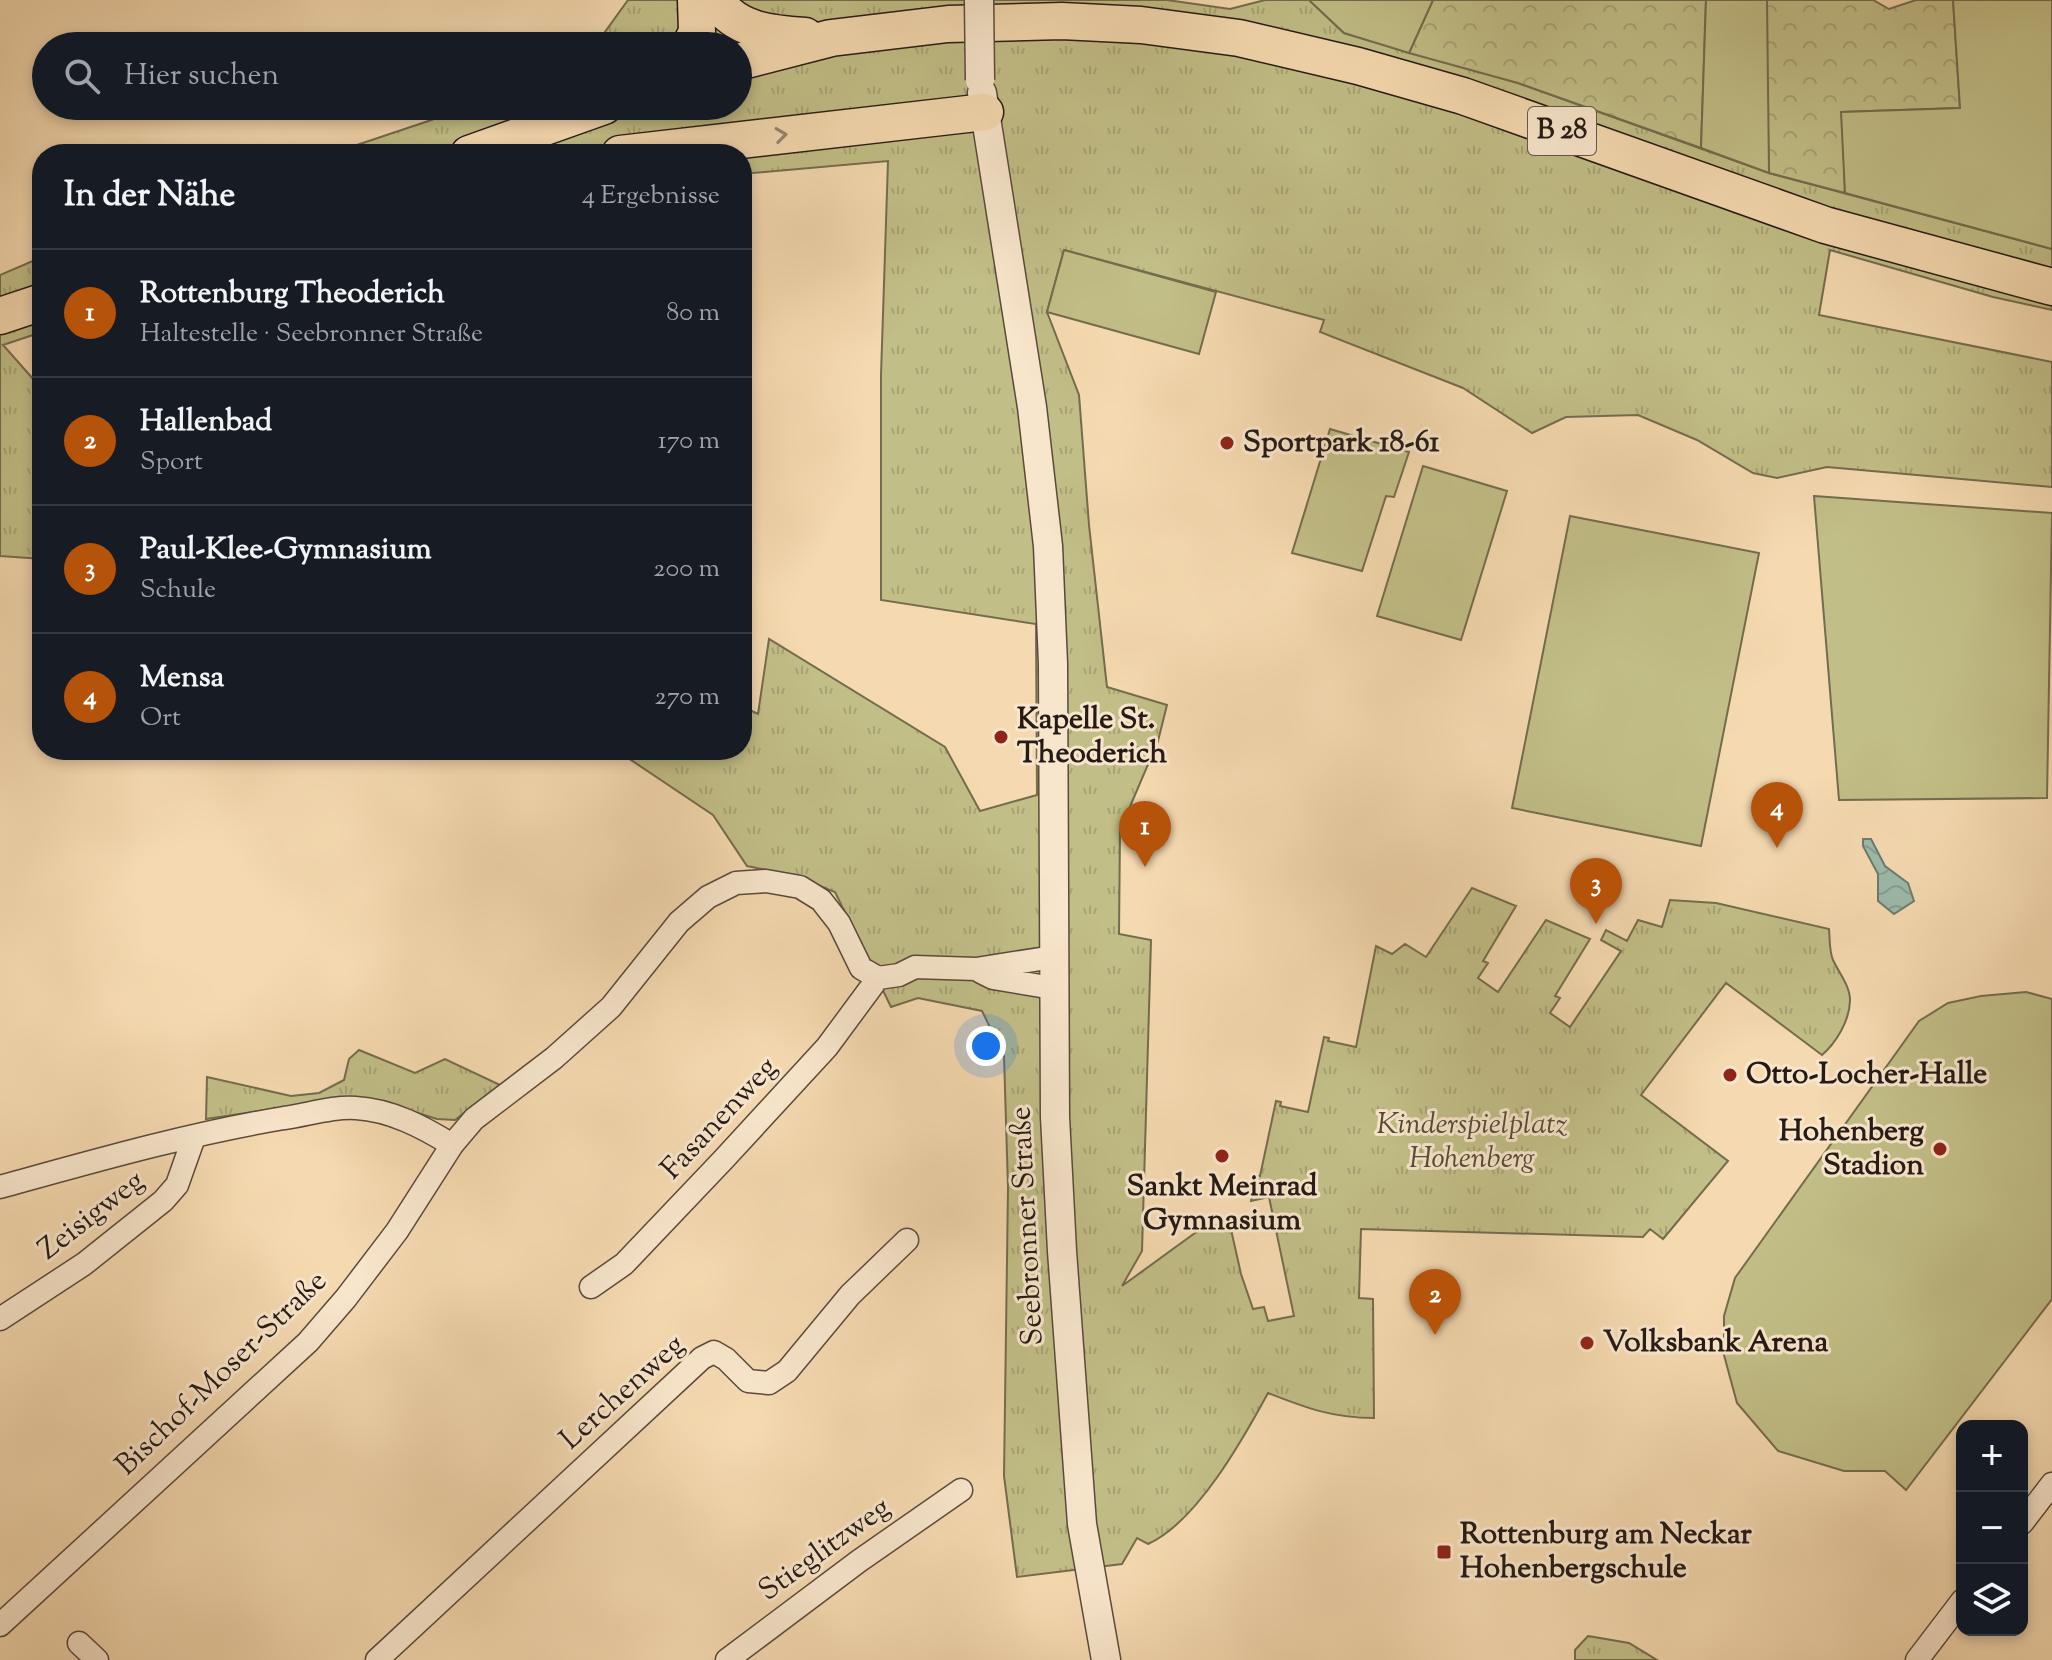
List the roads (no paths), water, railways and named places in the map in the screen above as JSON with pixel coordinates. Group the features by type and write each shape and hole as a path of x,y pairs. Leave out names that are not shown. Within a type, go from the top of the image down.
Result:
{"main road":[{"path":"716,0 738,21 766,34 831,38"},
{"name":"B 28","path":"752,58 831,38 948,24 1062,21 1141,25 1239,38 1358,66 1463,96 1825,225 2052,287"},
{"path":"683,144 983,96"},
{"path":"497,144 565,120"},
{"path":"0,316 32,305"}],"street":[{"name":"Seebronner Straße","path":"979,0 983,96 1032,407 1048,546 1054,785 1055,1117 1082,1524 1106,1660"},
{"name":"Bischof-Moser-Straße","path":"0,1625 308,1342 397,1231 452,1145 474,1119 554,1058 611,1007 679,922 708,897 736,883 766,881 800,887 821,900 839,923 861,968 878,978"},
{"path":"878,978 899,975 915,967 976,969 1053,957"},
{"path":"976,969 993,978 1053,988"},
{"name":"Fasanenweg","path":"591,1287 624,1264 734,1149 827,1047 878,978"},
{"path":"0,1187 133,1150 258,1123 354,1107 386,1112 452,1145"},
{"name":"Zeisigweg","path":"0,1319 84,1264 163,1201 177,1185 194,1137"},
{"name":"Lerchenweg","path":"377,1660 702,1358 714,1352 726,1359 748,1381 769,1383 787,1371 850,1295 907,1240"},
{"path":"2028,1516 2051,1488"},
{"name":"Stieglitzweg","path":"727,1660 859,1561 961,1490"},
{"path":"1917,1660 1956,1609"},
{"path":"79,1643 97,1660"}],"water":[{"path":"1863,839 1871,839 1885,866 1908,883 1914,901 1894,914 1878,901 1878,874 1863,846"}],"place":[{"name":"Sportpark 18-61","path":"1227,443"},
{"name":"Kapelle St. Theoderich","path":"1001,737"},
{"name":"Mensa","path":"1777,848"},
{"name":"Rottenburg Theoderich","path":"1145,867"},
{"name":"Paul-Klee-Gymnasium","path":"1596,924"},
{"name":"Otto-Locher-Halle","path":"1730,1075"},
{"name":"Hohenberg Stadion","path":"1940,1149"},
{"name":"Sankt Meinrad Gymnasium","path":"1222,1156"},
{"name":"Hallenbad","path":"1435,1335"},
{"name":"Volksbank Arena","path":"1587,1343"},
{"name":"Rottenburg am Neckar Hohenbergschule","path":"1444,1552"}],"park label":[{"name":"Kinderspielplatz Hohenberg","path":"1472,1142"}]}
